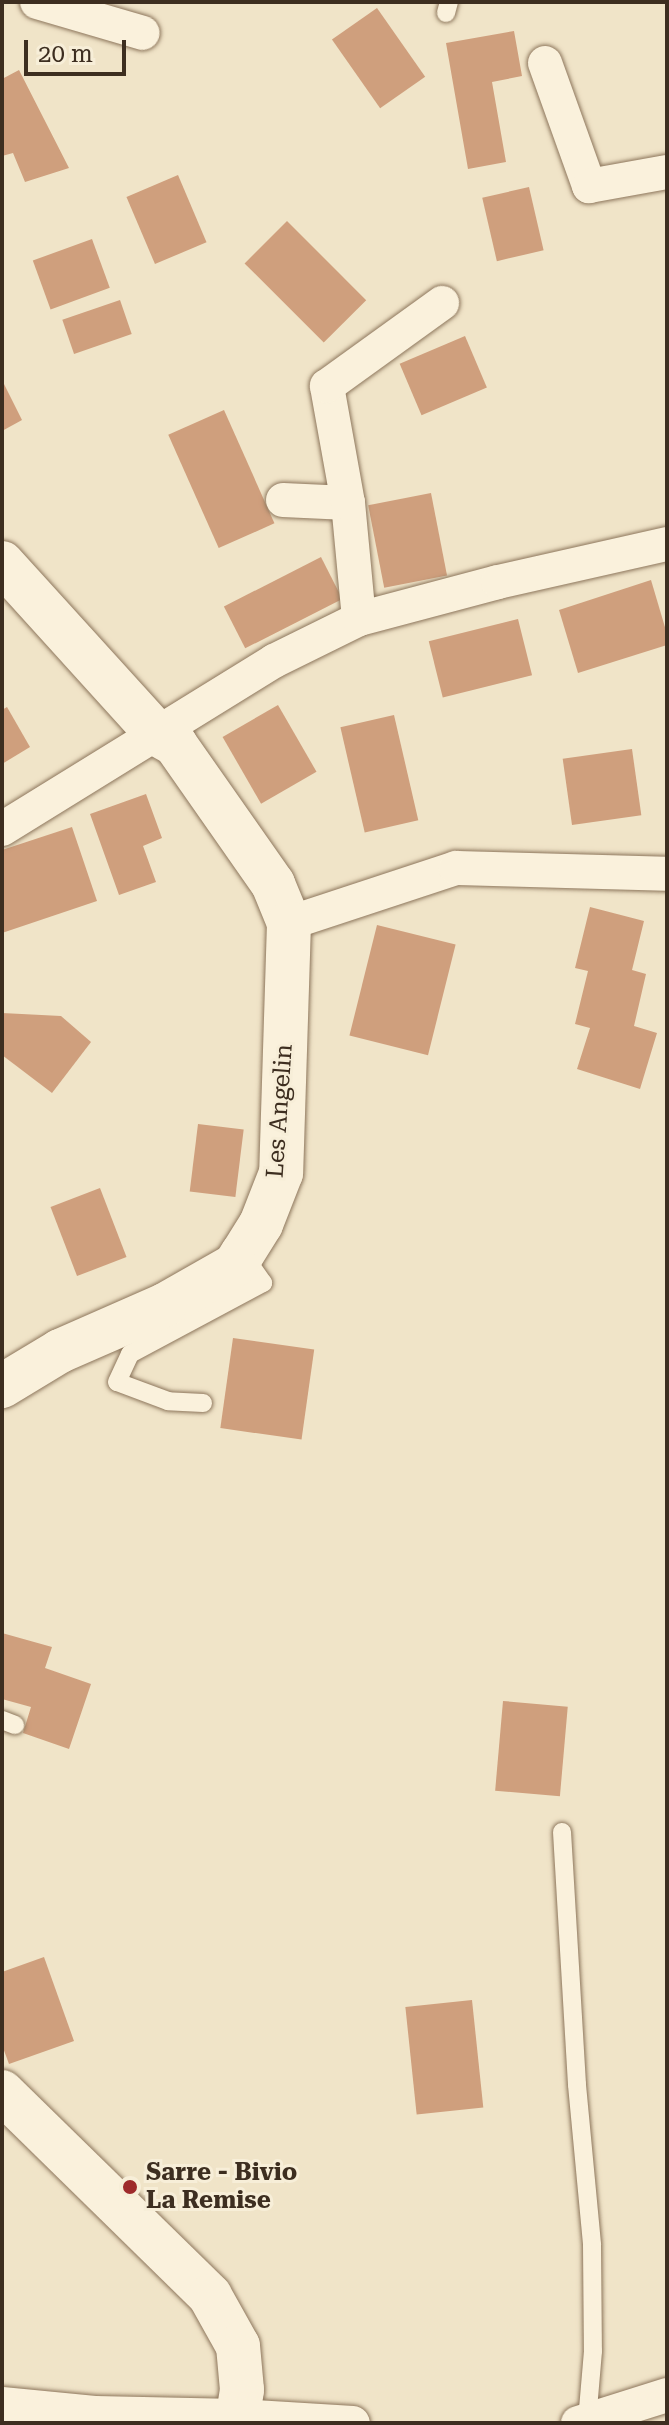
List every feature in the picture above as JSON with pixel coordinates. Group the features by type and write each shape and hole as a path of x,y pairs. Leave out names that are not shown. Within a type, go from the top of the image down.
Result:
{"street":[{"path":"37,2 143,33"},
{"path":"545,63 589,186 667,172"},
{"path":"359,619 348,503 327,386 442,303"},
{"path":"283,500 348,503"},
{"path":"2,829 274,661 359,619 498,582 667,544"},
{"path":"2,563 157,734 175,744 273,884 289,923 456,868 667,874"},
{"name":"Les Angelin","path":"2,1386 60,1351 165,1305 235,1265 261,1224 281,1173 289,923"},
{"path":"2,2092 210,2296 238,2346 242,2390 237,2419"},
{"path":"592,2419 667,2395"},
{"path":"2,2404 95,2413 353,2423"}],"lane":[{"path":"203,1403 168,1401 117,1382 130,1354 263,1283 242,1254"},
{"path":"562,1832 577,2085 592,2245 592,2419"}],"building":[{"path":"377,8 425,77 380,108 332,40"},
{"path":"514,31 522,76 492,82 506,162 468,169 446,43"},
{"path":"19,70 69,168 25,182 13,153 2,156 2,79"},
{"path":"178,175 207,242 155,264 126,197"},
{"path":"529,187 544,250 497,261 482,198"},
{"path":"287,221 366,300 324,343 245,263"},
{"path":"92,239 110,288 51,309 33,261"},
{"path":"120,300 132,334 74,354 62,320"},
{"path":"465,336 487,388 422,415 400,364"},
{"path":"2,380 22,420 2,431"},
{"path":"224,410 274,523 219,548 168,435"},
{"path":"431,493 447,575 384,588 368,505"},
{"path":"321,557 342,599 245,648 224,606"},
{"path":"651,580 667,634 667,645 578,673 559,610"},
{"path":"518,619 532,675 443,698 429,641"},
{"path":"278,705 316,772 261,804 223,737"},
{"path":"7,707 30,747 2,764 2,710"},
{"path":"394,715 418,820 365,833 340,727"},
{"path":"632,749 641,815 572,825 563,759"},
{"path":"146,794 162,838 143,846 156,882 119,895 90,814"},
{"path":"72,827 97,901 2,933 2,850"},
{"path":"590,907 644,921 632,970 646,974 634,1026 657,1033 640,1089 577,1069 590,1028 575,1024 588,971 575,968"},
{"path":"377,925 456,945 428,1055 349,1036"},
{"path":"2,1013 61,1016 91,1042 52,1093 2,1055"},
{"path":"198,1124 244,1130 235,1197 190,1191"},
{"path":"100,1188 127,1257 77,1276 51,1207"},
{"path":"233,1338 314,1349 302,1440 220,1428"},
{"path":"2,1633 52,1647 45,1668 91,1684 69,1749 23,1733 31,1707 2,1699"},
{"path":"503,1701 568,1707 560,1796 495,1791"},
{"path":"44,1957 74,2041 9,2064 2,2045 2,1972"},
{"path":"472,2000 483,2107 417,2114 405,2007"}],"place":[{"name":"Sarre - Bivio La Remise","path":"130,2187"}]}
